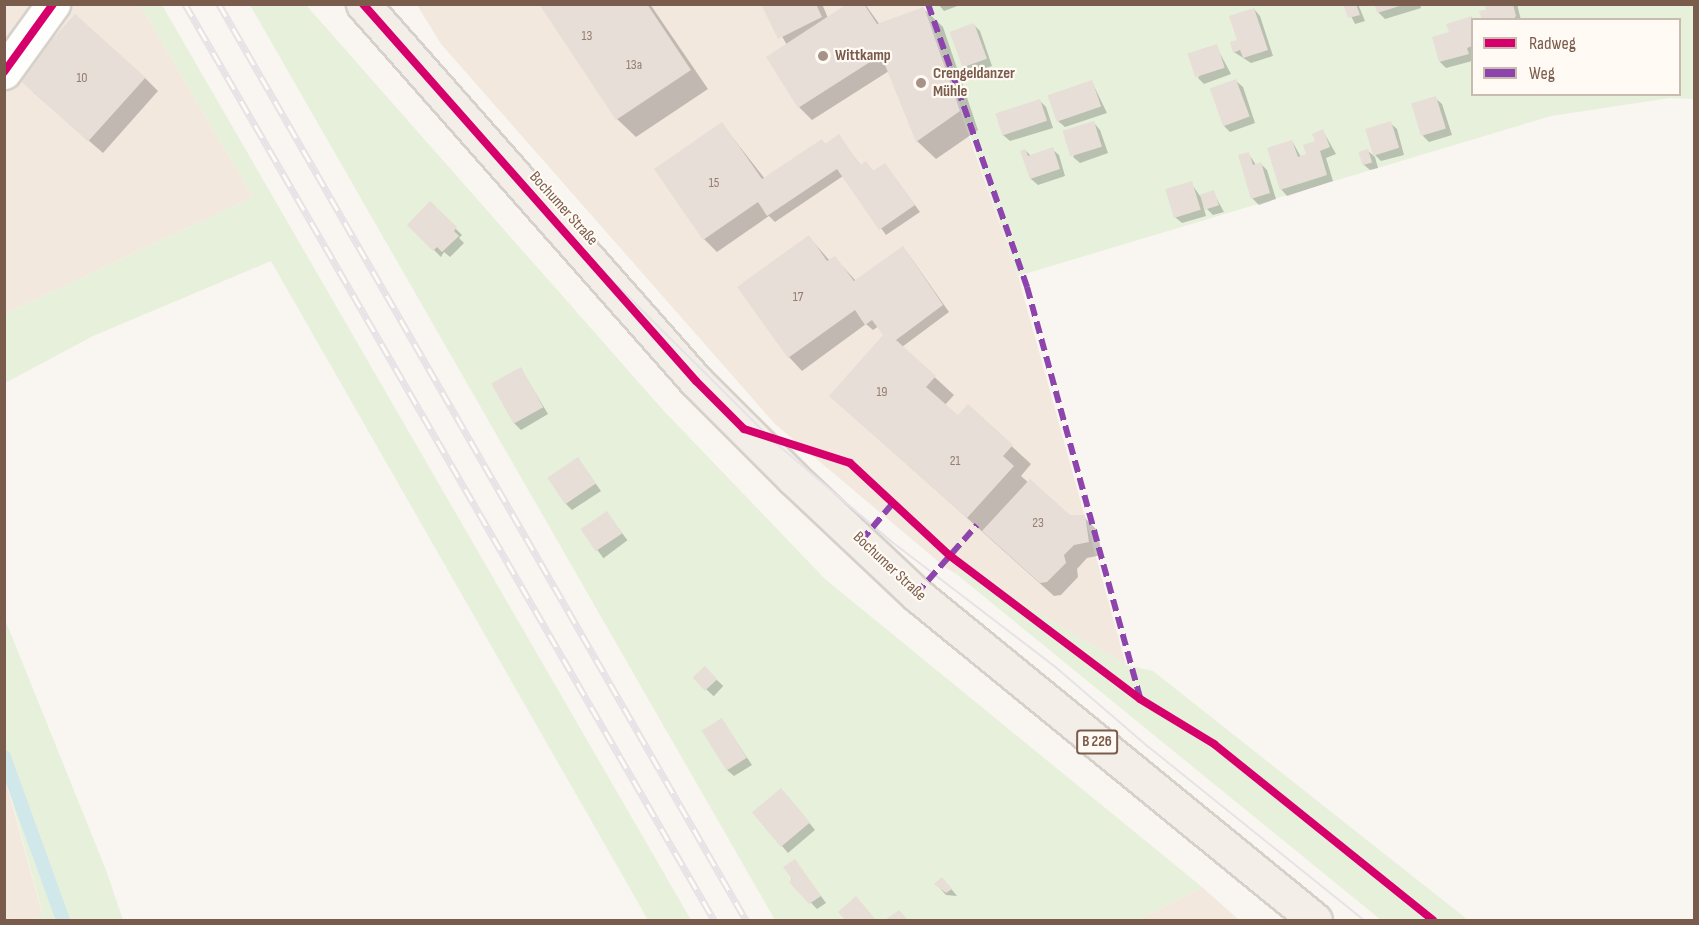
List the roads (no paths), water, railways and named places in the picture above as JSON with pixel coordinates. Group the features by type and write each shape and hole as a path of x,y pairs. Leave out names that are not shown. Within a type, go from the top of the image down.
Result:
{"main road":[{"name":"Bochumer Straße","path":"363,4 696,381 793,478 916,594 1315,921"}],"street":[{"path":"4,72 52,4"}],"waterway":[{"path":"4,757 63,920"}],"tram line":[{"path":"359,4 579,247 776,443 891,541 1057,668 1149,747 1364,920"}],"railway":[{"path":"185,4 714,920"},
{"path":"219,4 746,920"}],"place":[{"name":"Wittkamp","path":"823,56"},
{"name":"Crengeldanzer Mühle","path":"921,83"}]}
